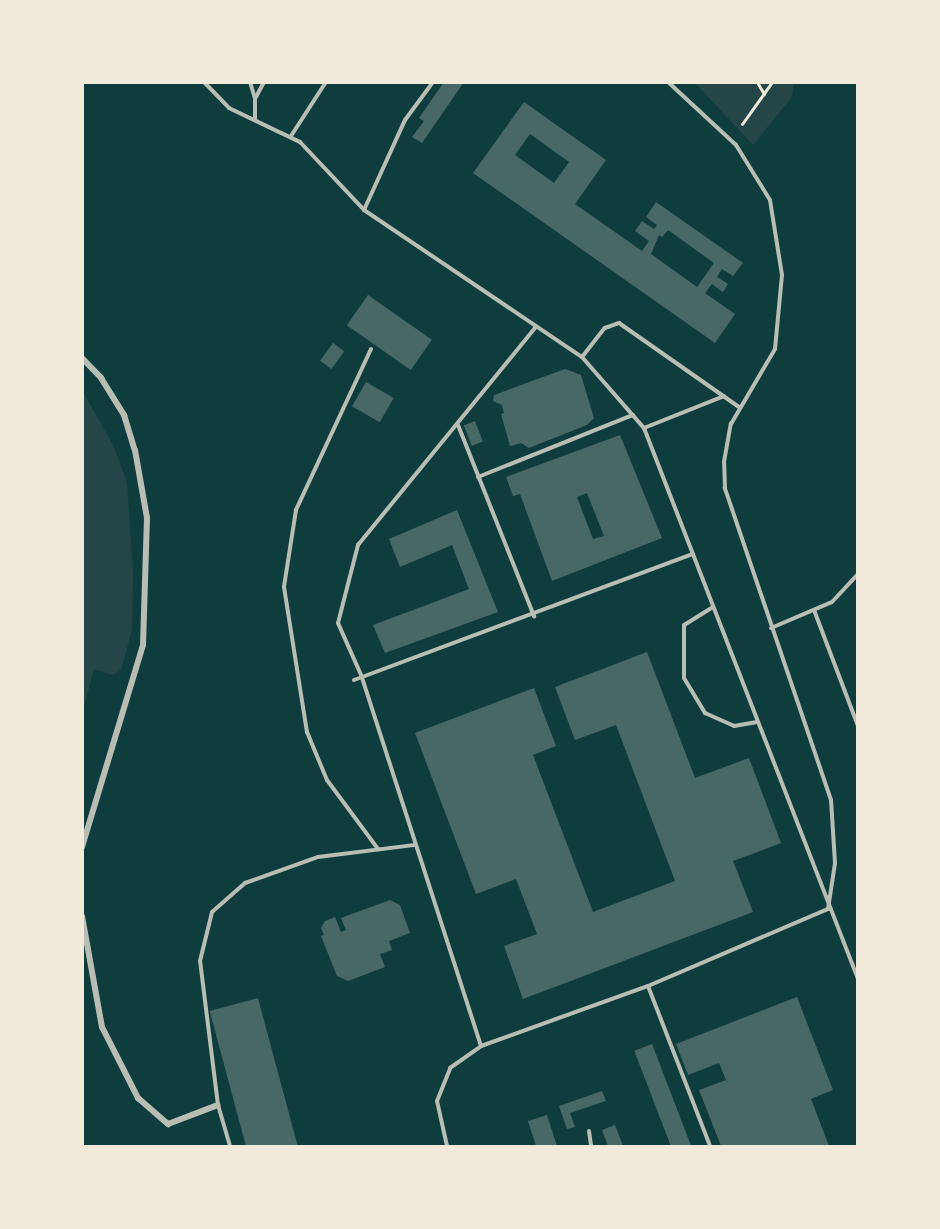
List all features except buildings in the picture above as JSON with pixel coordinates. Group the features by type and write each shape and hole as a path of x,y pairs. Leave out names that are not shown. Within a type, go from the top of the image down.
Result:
{"street":[{"path":"82,358 101,378 124,415 135,450 147,518 143,645 82,847"},
{"path":"82,916 102,1028 138,1098 168,1124 218,1105"}],"lane":[{"path":"204,82 229,108 291,136 364,210 535,328 582,357 644,428 828,909 858,979"},
{"path":"250,82 255,98 255,120"},
{"path":"255,98 264,82"},
{"path":"291,136 326,82"},
{"path":"364,210 405,120 433,82"},
{"path":"668,82 736,145 770,200 782,275 775,349 739,407 727,443 725,488 831,800 835,863 828,909"},
{"path":"582,357 605,328 619,323 739,407"},
{"path":"481,1046 362,677 338,623 358,545 535,328"},
{"path":"371,349 296,510 284,587 308,732 327,780 378,849"},
{"path":"644,428 724,396"},
{"path":"478,477 633,415"},
{"path":"458,424 534,616"},
{"path":"354,680 534,616 692,554"},
{"path":"771,628 832,602 858,574"},
{"path":"712,608 684,625 684,678 705,713 734,726 756,722"},
{"path":"814,610 858,726"},
{"path":"230,1146 218,1105 200,961 212,912 245,883 318,857 415,844"},
{"path":"447,1146 437,1101 450,1068 481,1046 648,986 828,909"},
{"path":"648,986 710,1146"},
{"path":"589,1131 591,1146"}],"path":[{"path":"757,82 764,94"},
{"path":"742,124 772,82"}],"shaded area":[{"path":"695,83 794,83 792,97 753,145"},
{"path":"83,392 113,445 127,482 133,571 132,630 121,670 112,675 94,669 83,711"}]}
